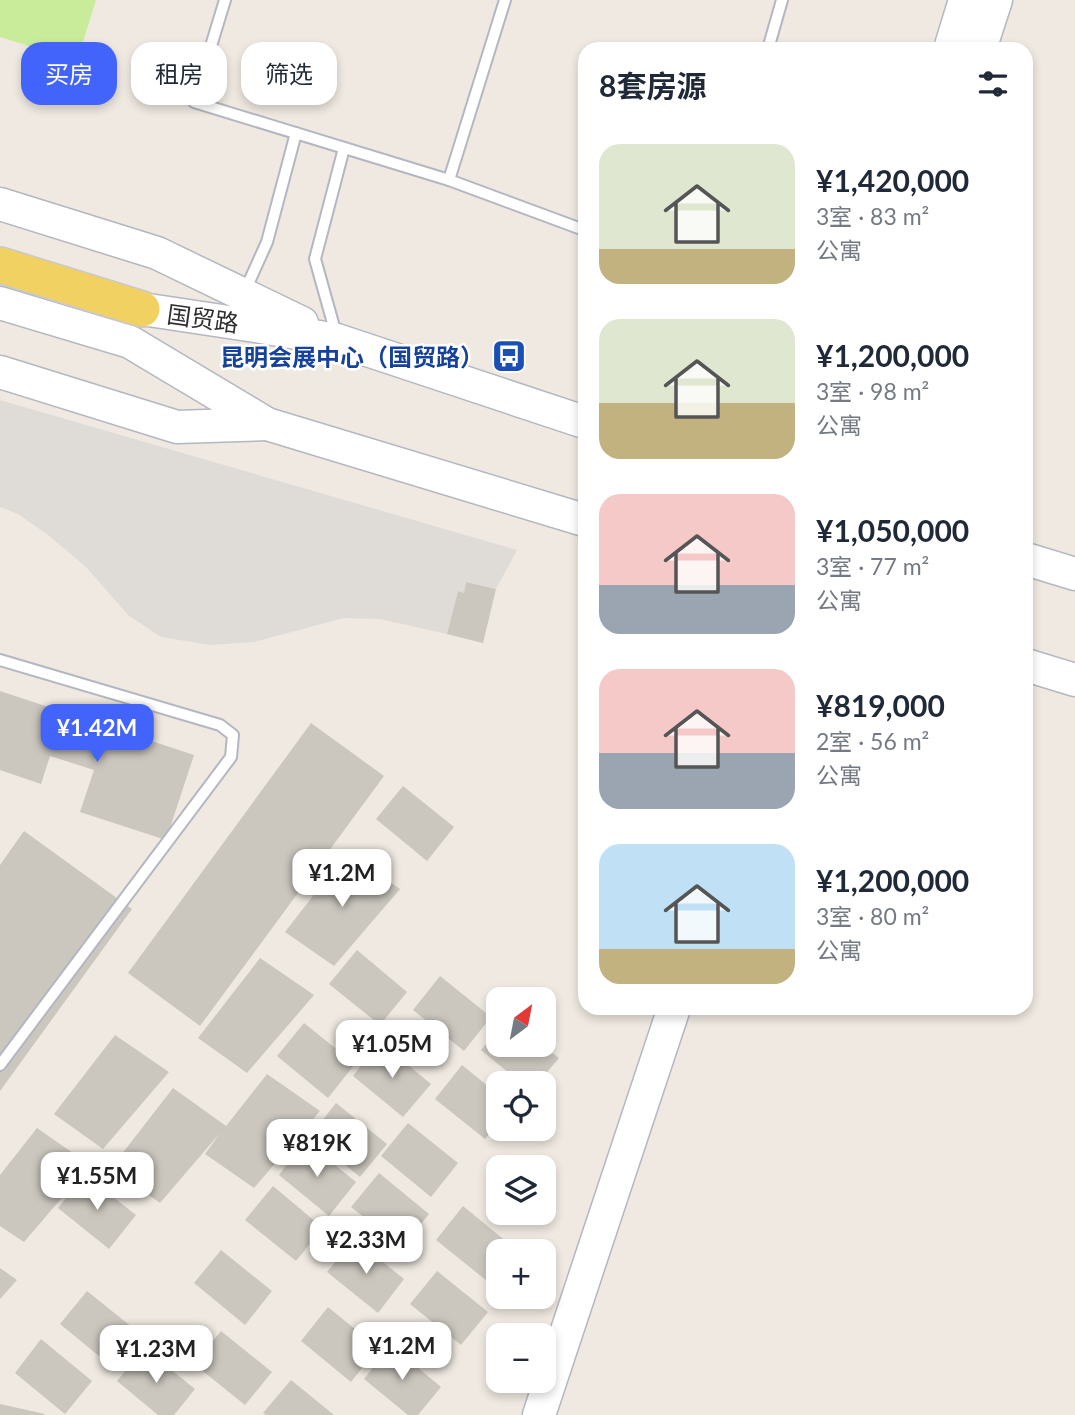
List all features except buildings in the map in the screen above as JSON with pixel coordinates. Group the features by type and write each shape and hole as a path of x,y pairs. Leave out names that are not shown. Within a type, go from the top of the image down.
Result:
{"main road":[{"path":"952,42 965,0"},
{"path":"982,42 996,0"},
{"path":"0,204 157,253 337,340"},
{"path":"0,265 142,309"},
{"path":"0,303 130,342 267,424 578,518"},
{"name":"国贸路","path":"142,309 337,340 578,420"},
{"path":"0,372 177,427 267,424"},
{"path":"1033,561 1075,574"},
{"path":"1033,667 1075,680"},
{"path":"539,1415 672,1015"}],"lane":[{"path":"225,0 194,102 449,180 578,228"},
{"path":"449,180 505,0"},
{"path":"770,42 782,0"},
{"path":"243,295 268,242 296,134"},
{"path":"337,340 315,259 344,148"},
{"path":"0,660 220,725 233,735 231,757 0,1065"}],"green space":[{"path":"0,0 96,0 83,42 21,44 0,37"}],"shaded area":[{"path":"0,400 517,550 496,589 466,582 464,593 458,591 447,634 380,619 344,618 254,642 210,645 161,637 128,615 86,567 48,535 18,514 0,507"}],"place":[{"name":"昆明会展中心（国贸路）","path":"509,356"}]}
